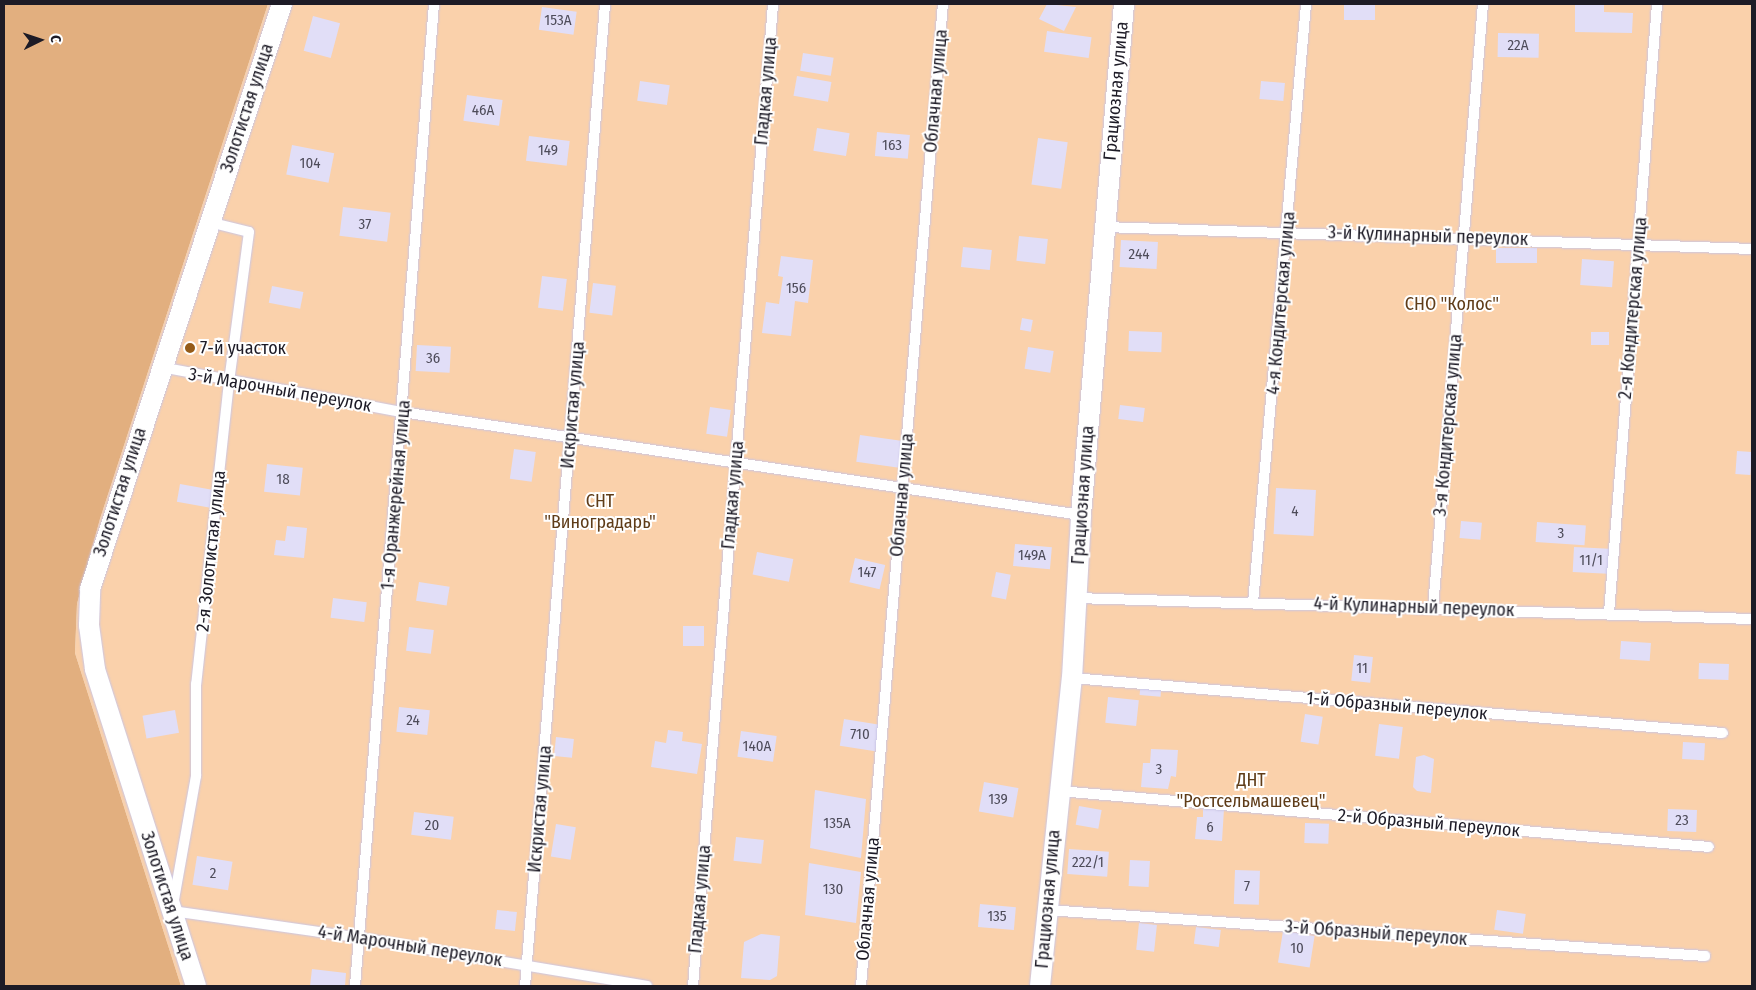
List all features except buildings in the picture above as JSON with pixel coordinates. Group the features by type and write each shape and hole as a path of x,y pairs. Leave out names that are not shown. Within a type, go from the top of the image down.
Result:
{"street":[{"name":"Золотистая улица","path":"196,986 95,669 89,625 90,589 161,367 282,4"},
{"name":"Грациозная улица","path":"1040,986 1058,790 1072,678 1081,516 1124,4"}],"lane":[{"name":"1-я Оранжерейная улица","path":"355,986 361,938 434,4"},
{"name":"Искристая улица","path":"525,986 605,4"},
{"name":"Гладкая улица","path":"693,986 773,4"},
{"name":"Облачная улица","path":"861,986 943,4"},
{"name":"4-я Кондитерская улица","path":"1253,603 1288,232 1306,4"},
{"name":"3-я Кондитерская улица","path":"1433,608 1483,4"},
{"name":"2-я Кондитерская улица","path":"1609,613 1657,4"},
{"name":"2-я Золотистая улица","path":"172,911 196,776 196,684 229,382 249,232 210,222"},
{"name":"3-й Кулинарный переулок","path":"1104,227 1464,237 1752,249"},
{"name":"3-й Марочный переулок","path":"161,367 229,382 402,412 736,461 1081,516"},
{"name":"4-й Кулинарный переулок","path":"1076,598 1609,613 1752,619"},
{"name":"1-й Образный переулок","path":"1072,678 1723,733"},
{"name":"2-й Образный переулок","path":"1058,790 1709,848"},
{"name":"3-й Образный переулок","path":"1048,910 1704,956"},
{"name":"4-й Марочный переулок","path":"172,911 361,938 647,986"}],"green space":[{"path":"268,4 1752,4 1752,986 181,986 75,653 77,604 100,519"}],"shaded area":[{"path":"4,4 268,4 100,519 77,604 75,653 181,986 4,986"}],"place":[{"name":"7-й участок","path":"190,348"}],"park label":[{"name":"СНО \"Колос\"","path":"1452,304"},
{"name":"СНТ \"Виноградарь\"","path":"600,512"},
{"name":"ДНТ \"Ростсельмашевец\"","path":"1251,791"}]}
